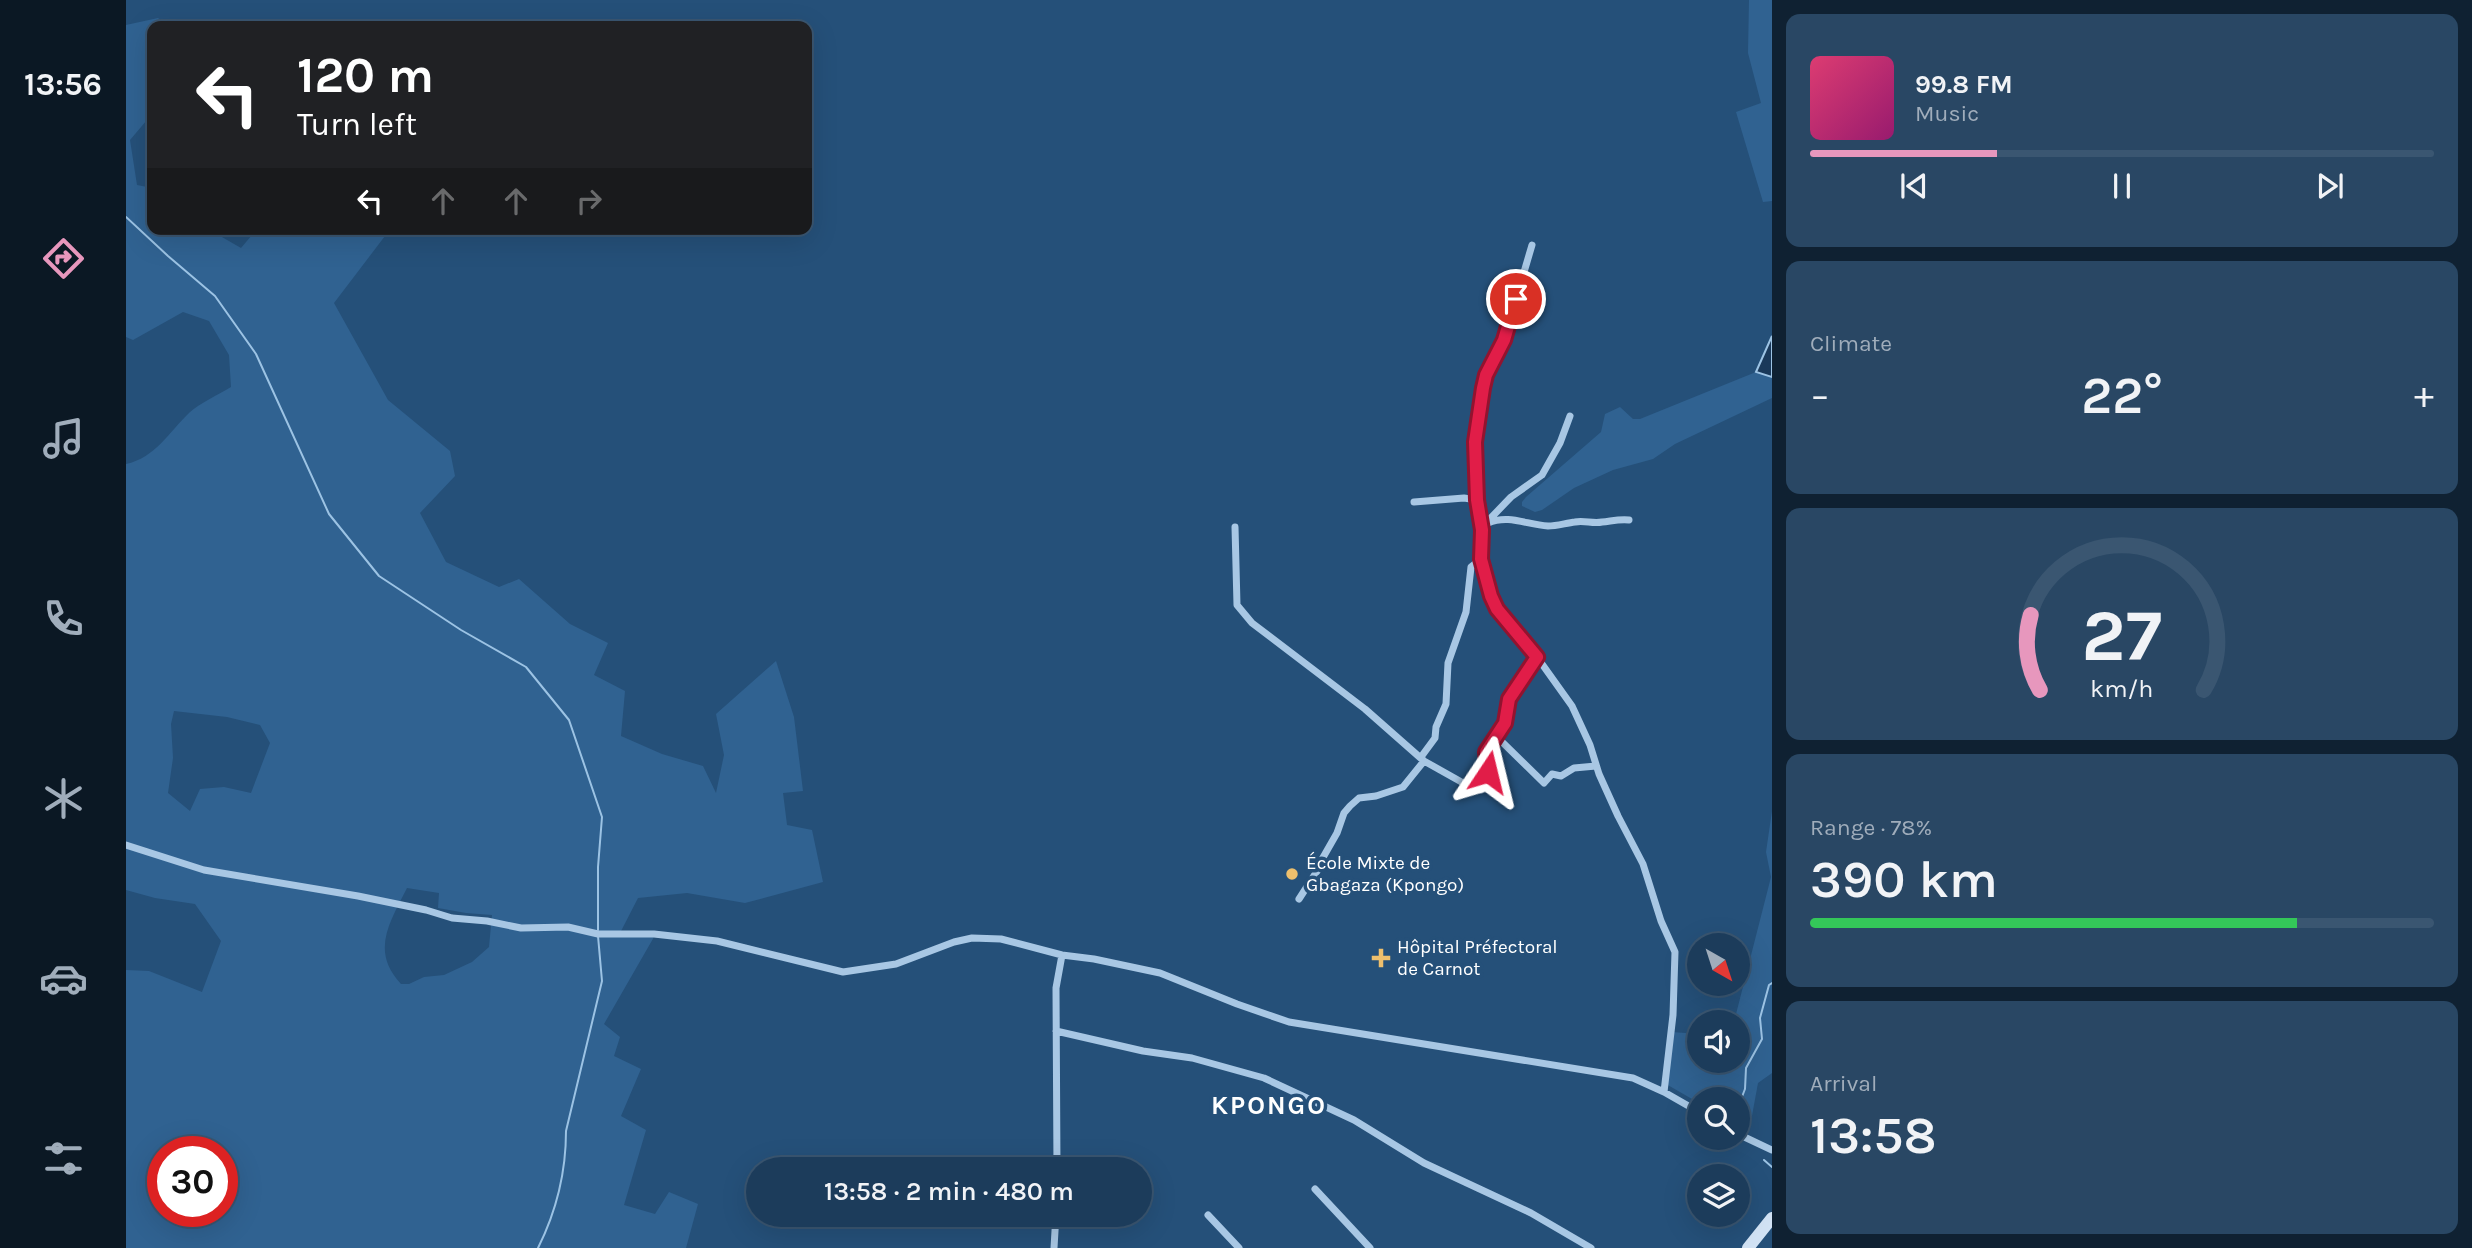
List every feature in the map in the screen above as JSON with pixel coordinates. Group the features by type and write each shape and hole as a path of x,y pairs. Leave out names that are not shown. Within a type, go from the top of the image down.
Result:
{"main road":[{"path":"1748,1248 1772,1218"}],"street":[{"path":"1532,244 1504,340 1486,375 1483,388 1475,442 1477,500 1483,527 1481,559 1497,609 1537,657 1572,706 1618,816 1643,864 1661,921 1675,952 1673,1015 1664,1092"},
{"path":"1483,527 1511,497 1542,475 1560,443 1570,416"},
{"path":"1414,502 1464,498 1477,500"},
{"path":"1483,527 1496,519 1544,526 1577,521 1600,523 1629,520"},
{"path":"1234,527 1237,605 1252,623 1365,709 1423,759 1465,784 1481,790 1488,772 1486,752 1505,723 1509,699 1537,657"},
{"path":"1299,899 1321,865 1344,813 1359,798 1376,796 1403,787 1435,738 1436,727 1446,704 1448,663 1461,631 1471,567 1481,559"},
{"path":"1497,737 1544,783 1552,774 1561,776 1574,768 1596,766"},
{"path":"126,845 204,870 358,896 452,918 521,928 568,927 598,934 654,934 717,941 843,972 897,964 954,942 972,938 1001,939 1062,955 1160,973 1289,1022 1633,1078 1687,1105"},
{"path":"1057,1157 1056,988 1062,955"},
{"path":"1056,1031 1143,1051 1192,1058 1264,1078 1354,1120 1424,1163 1531,1213 1591,1248"},
{"path":"1750,1140 1772,1150"},
{"path":"1315,1189 1370,1248"},
{"path":"1208,1215 1239,1248"},
{"path":"1054,1248 1055,1227"}],"shaded area":[{"path":"1749,0 1772,0 1772,201 1763,202 1736,112 1761,103 1748,53"},
{"path":"158,18 162,21 147,21 147,120 130,140 137,185 147,187 147,235 218,235 241,248 252,235 384,235 334,303 388,400 450,451 455,476 420,513 446,562 499,587 519,579 570,624 608,643 594,675 625,691 621,736 662,754 703,766 716,793 724,755 716,714 776,661 794,717 803,791 783,793 787,825 812,830 823,882 745,903 687,893 638,898 619,935 654,937 604,1024 620,1037 614,1056 641,1069 621,1116 646,1130 624,1205 655,1214 669,1192 698,1204 686,1248 126,1248 126,970 149,971 202,992 221,941 195,904 126,890 126,464 145,456 193,409 231,387 229,355 209,321 183,312 133,340 126,337 126,25","holes":["174,711 227,717 260,725 270,743 251,793 224,787 200,789 190,811 168,793 173,758 171,724","407,888 439,893 438,908 492,915 489,947 472,962 444,975 424,977 409,984 401,984 386,960 389,925"]},
{"path":"1772,336 1772,377 1756,372"},
{"path":"1756,372 1772,377 1772,398 1675,444 1653,459 1613,470 1574,488 1542,510 1535,512 1522,506 1526,497 1601,432 1605,414 1620,407 1633,419 1640,419"},
{"path":"1772,811 1772,1073 1758,1083 1750,1127 1750,1087 1687,1087 1687,1096 1666,1084 1672,1032 1687,1033 1687,1073 1750,1073 1750,1010 1737,1010 1741,996 1750,996 1750,959 1771,877 1766,852"}],"waterway":[{"path":"126,217 215,296 256,354 329,514 379,576 461,630 526,667 569,720 602,817 598,867 598,930"},
{"path":"538,1248 559,1191 566,1131 602,981 598,936"},
{"path":"1745,1087 1746,1068 1762,1039 1760,1018 1769,985 1772,983"},
{"path":"1764,1160 1772,1167"}],"place":[{"name":"École Mixte de Gbagaza (Kpongo)","path":"1292,874"},
{"name":"Hôpital Préfectoral de Carnot","path":"1381,958"}],"district":[{"name":"KPONGO","path":"1269,1105"}],"route":[{"path":"1488,772 1486,752 1505,723 1509,699 1537,657 1508,624 1491,596 1481,559 1482,530 1477,500 1475,442 1483,388 1486,375 1504,340 1516,299"}]}
